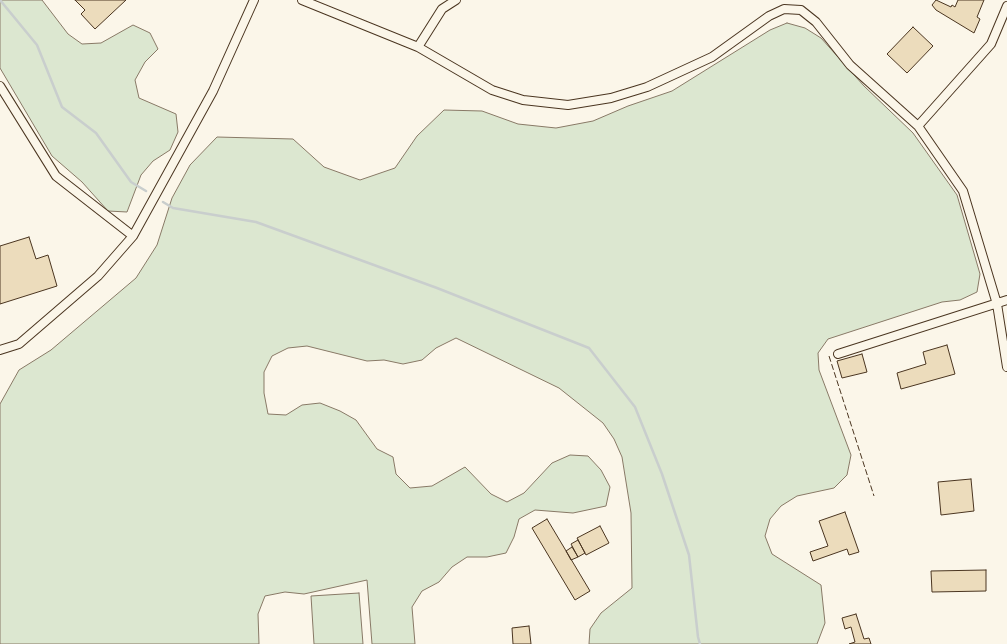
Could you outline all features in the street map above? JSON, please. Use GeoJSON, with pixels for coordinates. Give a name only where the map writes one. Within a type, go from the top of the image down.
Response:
{"type":"FeatureCollection","features":[{"type":"Feature","properties":{"kind":"street"},"geometry":{"type":"LineString","coordinates":[[0,350],[20,344],[98,276],[133,236],[213,91],[254,0]]}},
{"type":"Feature","properties":{"kind":"street"},"geometry":{"type":"LineString","coordinates":[[302,0],[418,47],[492,90],[523,100],[568,105],[611,98],[647,87],[712,57],[768,16],[784,9],[802,10],[816,22],[850,65],[918,126],[963,191],[997,304],[1007,367]]}},
{"type":"Feature","properties":{"kind":"street"},"geometry":{"type":"LineString","coordinates":[[418,47],[442,9],[456,0]]}},
{"type":"Feature","properties":{"kind":"street"},"geometry":{"type":"LineString","coordinates":[[918,126],[991,44],[1007,6]]}},
{"type":"Feature","properties":{"kind":"street"},"geometry":{"type":"LineString","coordinates":[[0,86],[56,176],[133,236]]}},
{"type":"Feature","properties":{"kind":"street"},"geometry":{"type":"LineString","coordinates":[[838,354],[1007,300]]}},
{"type":"Feature","properties":{"kind":"green space"},"geometry":{"type":"Polygon","coordinates":[[[0,0],[42,0],[68,34],[82,44],[101,43],[133,25],[150,33],[158,49],[145,62],[135,80],[139,98],[176,114],[178,132],[170,150],[153,161],[141,175],[127,212],[108,211],[82,182],[52,156],[0,68],[0,0]]]}},
{"type":"Feature","properties":{"kind":"green space"},"geometry":{"type":"Polygon","coordinates":[[[787,23],[805,28],[821,38],[864,86],[913,133],[957,195],[980,274],[977,292],[960,300],[942,302],[828,339],[818,353],[819,370],[851,455],[847,475],[834,488],[797,496],[781,506],[770,519],[765,536],[772,554],[821,585],[825,623],[817,644],[589,644],[590,629],[601,613],[632,588],[631,513],[622,457],[614,439],[603,423],[559,388],[456,338],[436,348],[422,360],[403,364],[384,360],[367,361],[307,346],[288,348],[272,356],[264,372],[264,393],[268,414],[286,415],[302,405],[320,403],[340,411],[356,420],[377,449],[393,457],[396,474],[410,488],[432,486],[465,467],[491,494],[507,502],[524,493],[552,463],[570,455],[588,456],[601,470],[610,487],[606,506],[573,513],[535,510],[519,519],[514,537],[506,553],[487,557],[467,557],[452,567],[439,582],[422,591],[412,607],[415,644],[372,644],[367,580],[304,594],[285,592],[265,596],[258,614],[259,644],[0,644],[0,404],[19,370],[51,350],[136,278],[157,245],[172,198],[190,165],[217,137],[293,139],[324,167],[360,180],[395,168],[417,136],[444,110],[482,111],[518,124],[556,128],[593,121],[628,106],[672,91],[770,30],[787,23]]]}},
{"type":"Feature","properties":{"kind":"green space"},"geometry":{"type":"Polygon","coordinates":[[[359,593],[363,644],[314,644],[311,596],[359,593]]]}},
{"type":"Feature","properties":{"kind":"building"},"geometry":{"type":"Polygon","coordinates":[[[75,0],[126,0],[95,29],[81,14],[85,10],[75,0]]]}},
{"type":"Feature","properties":{"kind":"building"},"geometry":{"type":"Polygon","coordinates":[[[936,0],[955,7],[958,0],[984,0],[977,17],[980,19],[974,33],[936,10],[932,5],[936,0]]]}},
{"type":"Feature","properties":{"kind":"building"},"geometry":{"type":"Polygon","coordinates":[[[913,27],[933,46],[907,73],[887,54],[913,27]]]}},
{"type":"Feature","properties":{"kind":"building"},"geometry":{"type":"Polygon","coordinates":[[[29,237],[36,259],[48,255],[57,286],[0,304],[0,246],[29,237]]]}},
{"type":"Feature","properties":{"kind":"building"},"geometry":{"type":"Polygon","coordinates":[[[947,345],[955,374],[901,389],[897,373],[926,364],[923,352],[947,345]]]}},
{"type":"Feature","properties":{"kind":"building"},"geometry":{"type":"Polygon","coordinates":[[[862,354],[867,372],[842,378],[837,361],[862,354]]]}},
{"type":"Feature","properties":{"kind":"building"},"geometry":{"type":"Polygon","coordinates":[[[971,479],[974,511],[941,515],[938,482],[971,479]]]}},
{"type":"Feature","properties":{"kind":"building"},"geometry":{"type":"Polygon","coordinates":[[[845,512],[859,552],[849,555],[847,549],[813,561],[810,552],[828,546],[819,521],[845,512]]]}},
{"type":"Feature","properties":{"kind":"building"},"geometry":{"type":"Polygon","coordinates":[[[547,519],[590,591],[575,600],[532,528],[547,519]]]}},
{"type":"Feature","properties":{"kind":"building"},"geometry":{"type":"Polygon","coordinates":[[[600,526],[609,543],[586,555],[577,538],[600,526]]]}},
{"type":"Feature","properties":{"kind":"building"},"geometry":{"type":"Polygon","coordinates":[[[578,540],[585,553],[578,557],[571,544],[578,540]]]}},
{"type":"Feature","properties":{"kind":"building"},"geometry":{"type":"Polygon","coordinates":[[[572,547],[578,557],[571,560],[566,551],[572,547]]]}},
{"type":"Feature","properties":{"kind":"building"},"geometry":{"type":"Polygon","coordinates":[[[986,570],[986,591],[932,592],[931,571],[986,570]]]}},
{"type":"Feature","properties":{"kind":"building"},"geometry":{"type":"Polygon","coordinates":[[[856,614],[864,639],[869,638],[871,644],[849,644],[855,642],[851,627],[845,629],[842,618],[856,614]]]}},
{"type":"Feature","properties":{"kind":"building"},"geometry":{"type":"Polygon","coordinates":[[[529,626],[531,644],[513,644],[512,628],[529,626]]]}},
{"type":"Feature","properties":{"kind":"waterway"},"geometry":{"type":"LineString","coordinates":[[0,0],[37,45],[62,107],[96,133],[131,182],[146,191]]}},
{"type":"Feature","properties":{"kind":"waterway"},"geometry":{"type":"LineString","coordinates":[[163,202],[173,208],[256,222],[437,288],[589,348],[635,407],[662,474],[689,555],[700,644]]}},
{"type":"Feature","properties":{"kind":"fence"},"geometry":{"type":"LineString","coordinates":[[829,356],[874,496]]}}]}
